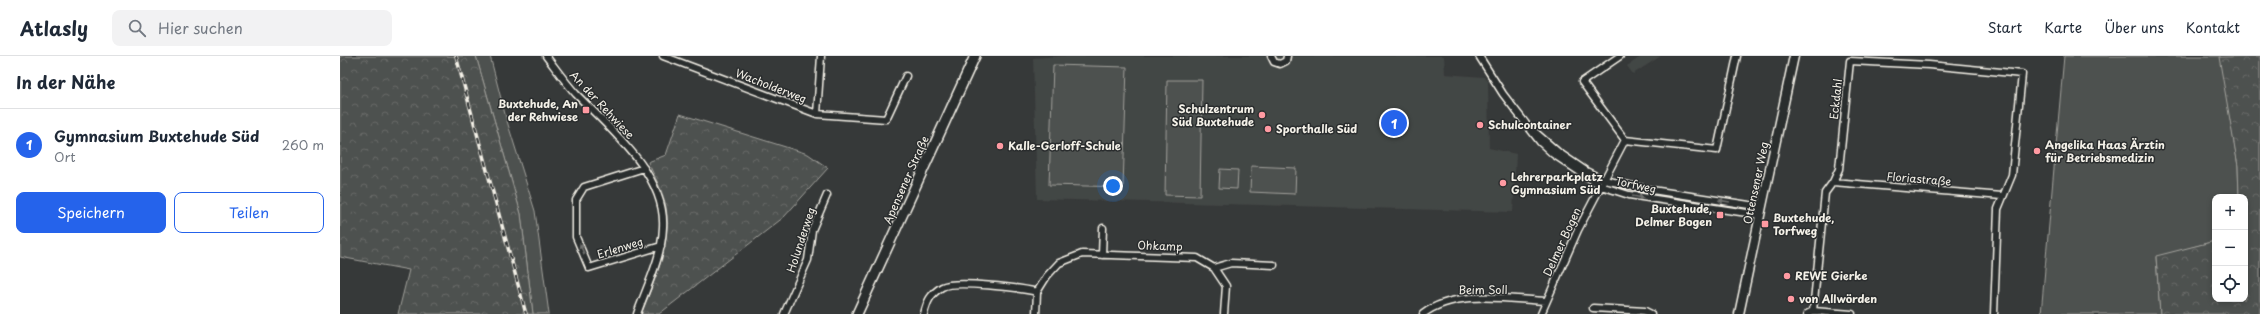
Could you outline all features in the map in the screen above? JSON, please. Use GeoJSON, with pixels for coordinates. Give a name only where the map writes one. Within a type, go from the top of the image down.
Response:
{"type":"FeatureCollection","features":[{"type":"Feature","properties":{"kind":"main road","name":"Apensener Straße"},"geometry":{"type":"LineString","coordinates":[[857,314],[975,56]]}},
{"type":"Feature","properties":{"kind":"street","name":"An der Rehwiese"},"geometry":{"type":"LineString","coordinates":[[546,56],[564,81],[606,124],[644,168]]}},
{"type":"Feature","properties":{"kind":"street","name":"Wacholderweg"},"geometry":{"type":"LineString","coordinates":[[663,56],[817,114],[821,56]]}},
{"type":"Feature","properties":{"kind":"street"},"geometry":{"type":"LineString","coordinates":[[1271,56],[1274,62],[1280,64],[1286,61],[1288,56]]}},
{"type":"Feature","properties":{"kind":"street","name":"Torfweg"},"geometry":{"type":"LineString","coordinates":[[1479,56],[1503,94],[1540,142],[1552,154],[1600,186],[1636,196],[1761,211]]}},
{"type":"Feature","properties":{"kind":"street"},"geometry":{"type":"LineString","coordinates":[[1620,56],[1582,82],[1625,140],[1717,150],[1737,56]]}},
{"type":"Feature","properties":{"kind":"street","name":"Ottensener Weg"},"geometry":{"type":"LineString","coordinates":[[1739,314],[1794,56]]}},
{"type":"Feature","properties":{"kind":"street","name":"Eckdahl"},"geometry":{"type":"LineString","coordinates":[[1813,310],[1825,193],[1833,182],[1838,169],[1850,61],[1868,59],[2022,74],[2012,175],[2002,196],[1998,209],[1994,314]]}},
{"type":"Feature","properties":{"kind":"street"},"geometry":{"type":"LineString","coordinates":[[817,114],[886,119],[906,76]]}},
{"type":"Feature","properties":{"kind":"street","name":"Torfweg"},"geometry":{"type":"LineString","coordinates":[[1528,127],[1558,152],[1586,171],[1604,180],[1761,211]]}},
{"type":"Feature","properties":{"kind":"street","name":"Delmer Bogen"},"geometry":{"type":"LineString","coordinates":[[1541,314],[1600,186],[1625,140]]}},
{"type":"Feature","properties":{"kind":"street","name":"Erlenweg"},"geometry":{"type":"LineString","coordinates":[[644,168],[584,187],[576,200],[576,237],[590,268],[661,246]]}},
{"type":"Feature","properties":{"kind":"street"},"geometry":{"type":"LineString","coordinates":[[637,314],[661,246],[664,226],[662,208],[644,168]]}},
{"type":"Feature","properties":{"kind":"street","name":"Floriastraße"},"geometry":{"type":"LineString","coordinates":[[1833,182],[2002,196]]}},
{"type":"Feature","properties":{"kind":"street","name":"Holunderweg"},"geometry":{"type":"LineString","coordinates":[[784,314],[808,260],[812,230],[827,195]]}},
{"type":"Feature","properties":{"kind":"street"},"geometry":{"type":"LineString","coordinates":[[1102,254],[1103,228]]}},
{"type":"Feature","properties":{"kind":"street","name":"Ohkamp"},"geometry":{"type":"LineString","coordinates":[[1037,292],[1047,276],[1059,263],[1082,254],[1197,258],[1214,268],[1226,286],[1224,314]]}},
{"type":"Feature","properties":{"kind":"street"},"geometry":{"type":"LineString","coordinates":[[1214,268],[1231,263],[1274,264]]}},
{"type":"Feature","properties":{"kind":"street"},"geometry":{"type":"LineString","coordinates":[[924,314],[929,297],[943,286],[963,285],[1011,287],[1037,292],[1036,314]]}},
{"type":"Feature","properties":{"kind":"street","name":"Beim Soll"},"geometry":{"type":"LineString","coordinates":[[1423,314],[1443,303],[1462,298],[1546,301]]}},
{"type":"Feature","properties":{"kind":"street"},"geometry":{"type":"LineString","coordinates":[[1593,308],[1645,311],[1651,314]]}},
{"type":"Feature","properties":{"kind":"street"},"geometry":{"type":"LineString","coordinates":[[1807,314],[1813,310],[1852,314]]}},
{"type":"Feature","properties":{"kind":"shaded area","name":"Schulzentrum Süd Buxtehude"},"geometry":{"type":"Polygon","coordinates":[[[1061,56],[1444,56],[1445,74],[1484,77],[1488,81],[1489,148],[1516,154],[1513,212],[1037,199],[1033,58],[1061,56]]]}},
{"type":"Feature","properties":{"kind":"shaded area"},"geometry":{"type":"Polygon","coordinates":[[[1642,56],[1661,56],[1633,74],[1627,66],[1642,56]]]}},
{"type":"Feature","properties":{"kind":"green space"},"geometry":{"type":"Polygon","coordinates":[[[340,56],[476,56],[521,214],[533,314],[398,314],[409,270],[340,257],[340,56]]]}},
{"type":"Feature","properties":{"kind":"green space"},"geometry":{"type":"Polygon","coordinates":[[[476,56],[490,56],[506,118],[535,211],[549,314],[533,314],[521,214],[476,56]]]}},
{"type":"Feature","properties":{"kind":"green space"},"geometry":{"type":"Polygon","coordinates":[[[2064,56],[2220,56],[2238,166],[2239,194],[2212,194],[2212,242],[2156,257],[2160,314],[2041,314],[2064,56]]]}},
{"type":"Feature","properties":{"kind":"green space"},"geometry":{"type":"Polygon","coordinates":[[[2260,56],[2260,314],[2160,314],[2156,256],[2212,242],[2212,302],[2248,302],[2248,194],[2239,194],[2238,166],[2219,57],[2260,56]]]}},
{"type":"Feature","properties":{"kind":"green space"},"geometry":{"type":"Polygon","coordinates":[[[1053,65],[1127,67],[1123,187],[1049,185],[1053,65]]]}},
{"type":"Feature","properties":{"kind":"green space"},"geometry":{"type":"Polygon","coordinates":[[[1167,80],[1202,80],[1200,196],[1165,195],[1167,80]]]}},
{"type":"Feature","properties":{"kind":"green space"},"geometry":{"type":"Polygon","coordinates":[[[680,114],[808,154],[828,168],[784,217],[659,314],[641,314],[661,262],[667,221],[663,195],[648,162],[666,155],[680,114]]]}},
{"type":"Feature","properties":{"kind":"green space"},"geometry":{"type":"Polygon","coordinates":[[[1251,166],[1296,168],[1295,194],[1250,192],[1251,166]]]}},
{"type":"Feature","properties":{"kind":"green space"},"geometry":{"type":"Polygon","coordinates":[[[1220,169],[1238,170],[1237,189],[1219,188],[1220,169]]]}},
{"type":"Feature","properties":{"kind":"railway"},"geometry":{"type":"LineString","coordinates":[[456,56],[526,314]]}},
{"type":"Feature","properties":{"kind":"place","name":"Buxtehude, An der Rehwiese"},"geometry":{"type":"Point","coordinates":[586,110]}},
{"type":"Feature","properties":{"kind":"place","name":"Schulzentrum Süd Buxtehude"},"geometry":{"type":"Point","coordinates":[1262,115]}},
{"type":"Feature","properties":{"kind":"place","name":"Gymnasium Buxtehude Süd"},"geometry":{"type":"Point","coordinates":[1394,123]}},
{"type":"Feature","properties":{"kind":"place","name":"Schulcontainer"},"geometry":{"type":"Point","coordinates":[1480,125]}},
{"type":"Feature","properties":{"kind":"place","name":"Sporthalle Süd"},"geometry":{"type":"Point","coordinates":[1268,129]}},
{"type":"Feature","properties":{"kind":"place","name":"Kalle-Gerloff-Schule"},"geometry":{"type":"Point","coordinates":[1000,146]}},
{"type":"Feature","properties":{"kind":"place","name":"Angelika Haas Ärztin für Betriebsmedizin"},"geometry":{"type":"Point","coordinates":[2037,151]}},
{"type":"Feature","properties":{"kind":"place","name":"Lehrerparkplatz Gymnasium Süd"},"geometry":{"type":"Point","coordinates":[1503,183]}},
{"type":"Feature","properties":{"kind":"place","name":"Buxtehude, Delmer Bogen"},"geometry":{"type":"Point","coordinates":[1720,215]}},
{"type":"Feature","properties":{"kind":"place","name":"Buxtehude, Torfweg"},"geometry":{"type":"Point","coordinates":[1765,224]}},
{"type":"Feature","properties":{"kind":"place","name":"REWE Gierke"},"geometry":{"type":"Point","coordinates":[1787,276]}},
{"type":"Feature","properties":{"kind":"place","name":"von Allwörden"},"geometry":{"type":"Point","coordinates":[1791,299]}}]}
